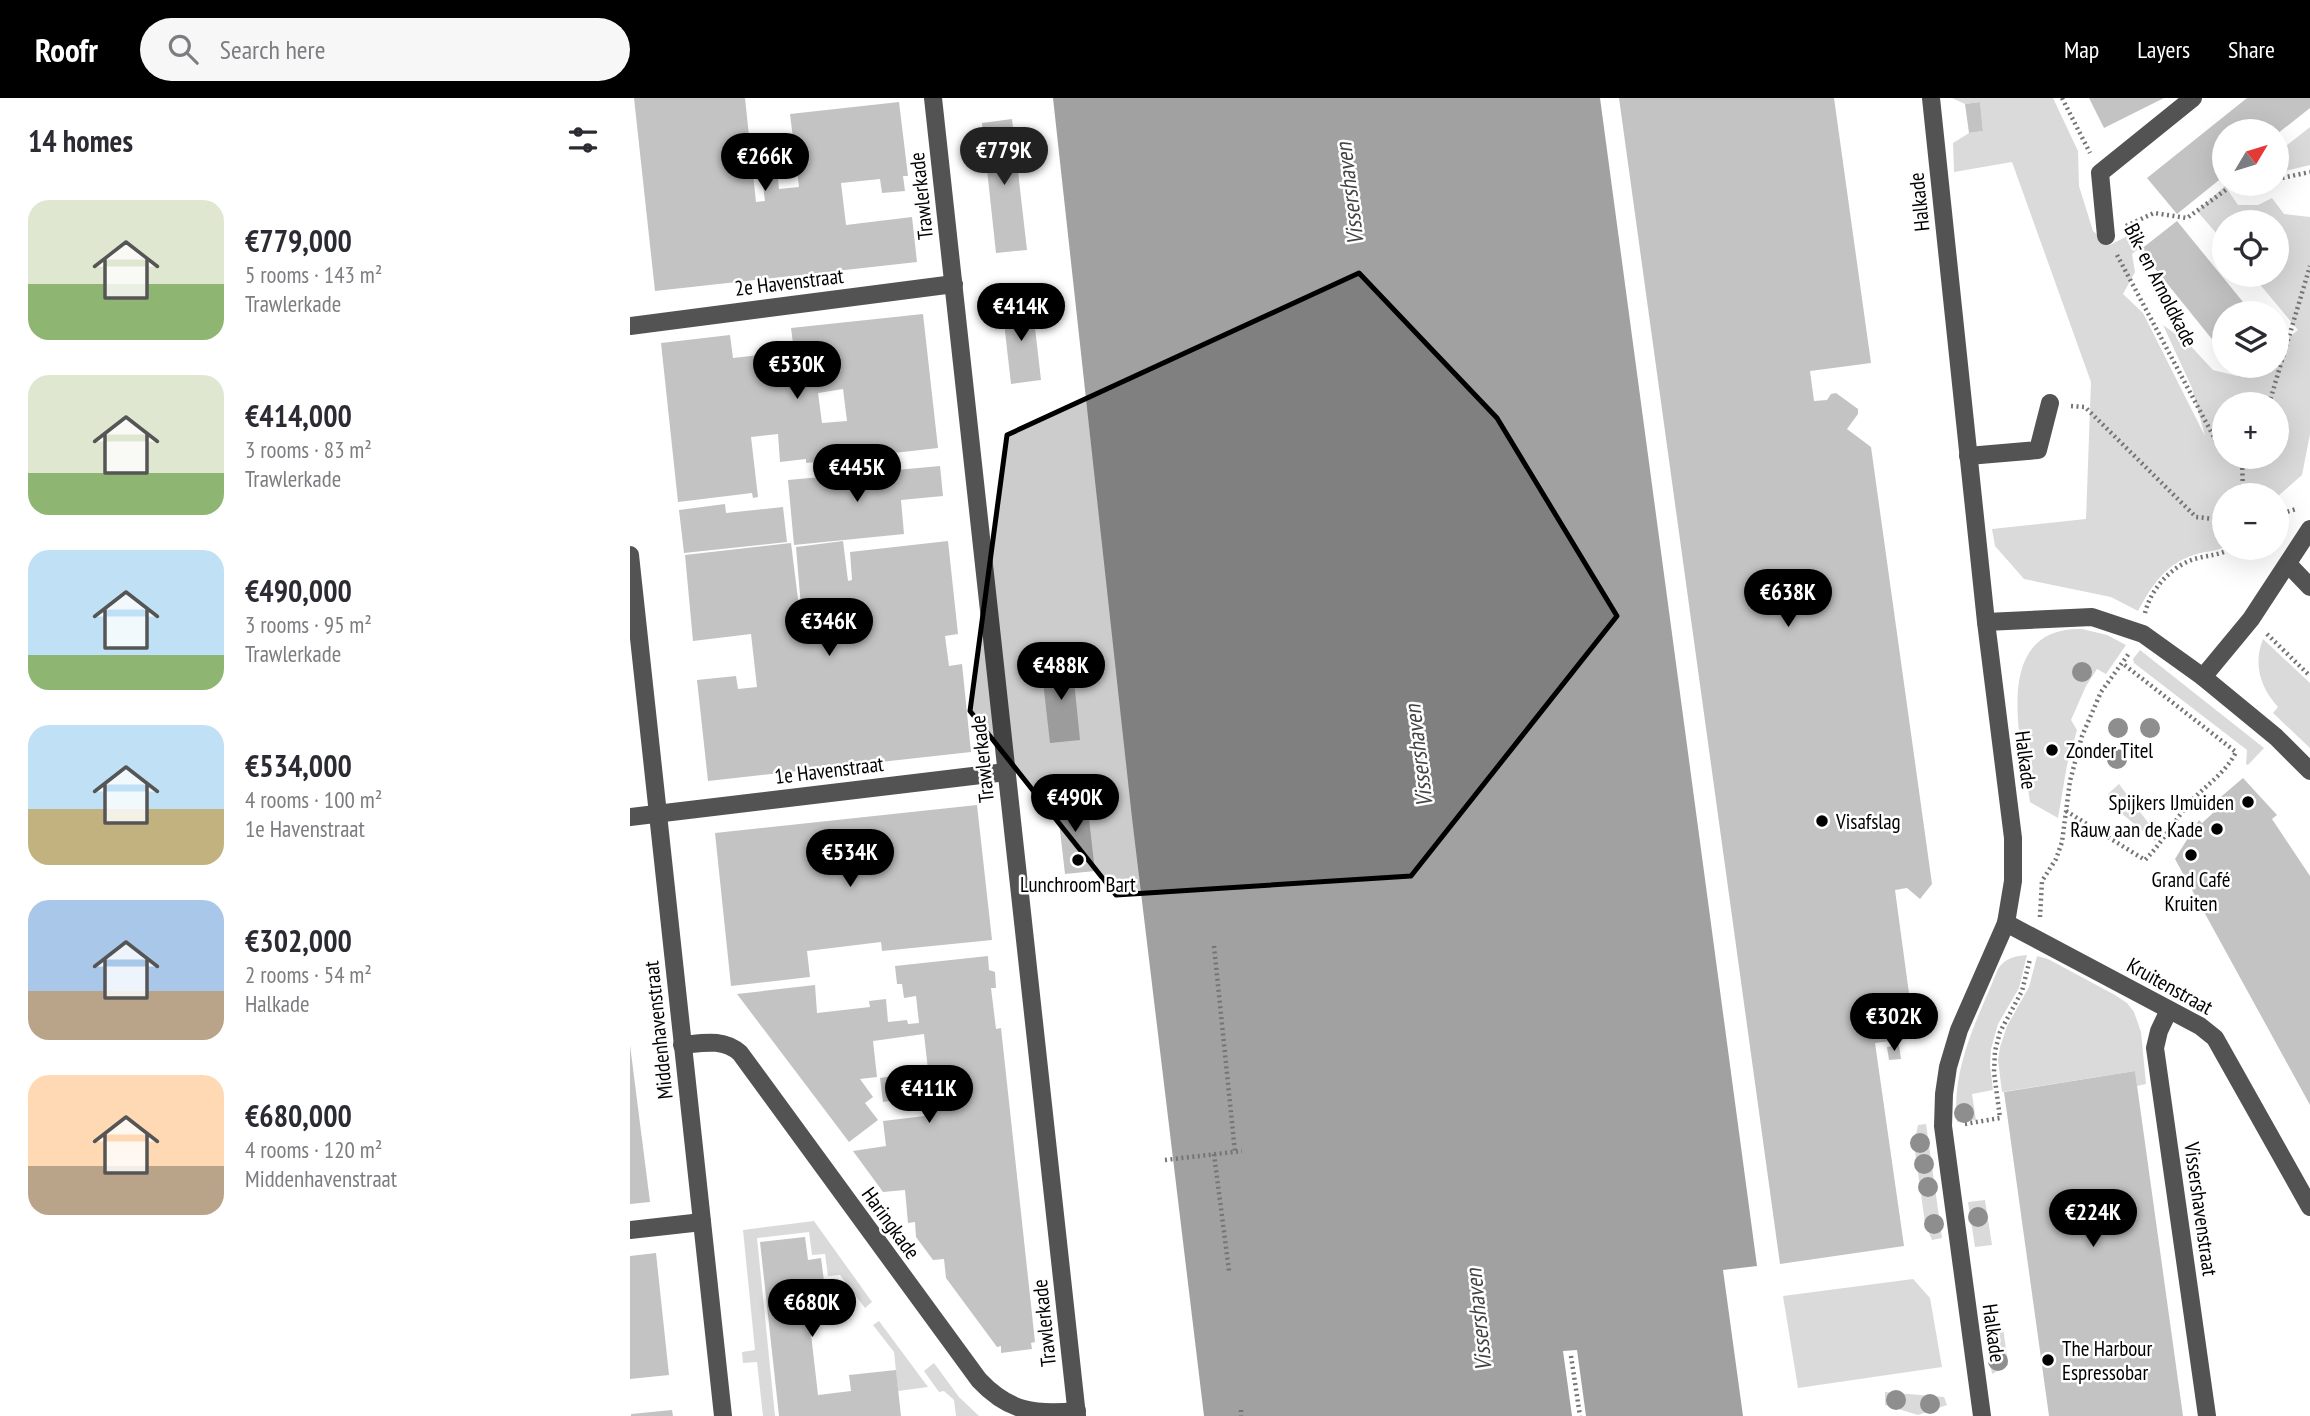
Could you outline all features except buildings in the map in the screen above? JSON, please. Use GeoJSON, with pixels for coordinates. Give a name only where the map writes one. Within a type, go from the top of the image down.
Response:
{"type":"FeatureCollection","features":[{"type":"Feature","properties":{"kind":"street","name":"Trawlerkade"},"geometry":{"type":"LineString","coordinates":[[933,98],[1077,1413]]}},
{"type":"Feature","properties":{"kind":"street","name":"Halkade"},"geometry":{"type":"LineString","coordinates":[[1931,98],[1986,622],[2013,838],[2012,881],[2006,923],[1959,1030],[1948,1067],[1944,1094],[1944,1127],[1982,1416]]}},
{"type":"Feature","properties":{"kind":"street"},"geometry":{"type":"LineString","coordinates":[[2100,173],[2193,98]]}},
{"type":"Feature","properties":{"kind":"street","name":"Bik- en Arnoldkade"},"geometry":{"type":"LineString","coordinates":[[2100,173],[2106,236]]}},
{"type":"Feature","properties":{"kind":"street","name":"2e Havenstraat"},"geometry":{"type":"LineString","coordinates":[[630,326],[954,284]]}},
{"type":"Feature","properties":{"kind":"street"},"geometry":{"type":"LineString","coordinates":[[1968,456],[2038,450],[2050,403]]}},
{"type":"Feature","properties":{"kind":"street"},"geometry":{"type":"LineString","coordinates":[[2203,677],[2251,619],[2310,529]]}},
{"type":"Feature","properties":{"kind":"street","name":"Middenhavenstraat"},"geometry":{"type":"LineString","coordinates":[[630,555],[723,1416]]}},
{"type":"Feature","properties":{"kind":"street"},"geometry":{"type":"LineString","coordinates":[[2288,564],[2310,587]]}},
{"type":"Feature","properties":{"kind":"street"},"geometry":{"type":"LineString","coordinates":[[1986,622],[2092,617],[2143,634],[2203,677],[2276,737],[2310,771]]}},
{"type":"Feature","properties":{"kind":"street","name":"1e Havenstraat"},"geometry":{"type":"LineString","coordinates":[[657,814],[1006,772]]}},
{"type":"Feature","properties":{"kind":"street"},"geometry":{"type":"LineString","coordinates":[[630,817],[657,814]]}},
{"type":"Feature","properties":{"kind":"street","name":"Kruitenstraat"},"geometry":{"type":"LineString","coordinates":[[2006,923],[2200,1026],[2215,1038],[2310,1207]]}},
{"type":"Feature","properties":{"kind":"street","name":"Vissershavenstraat"},"geometry":{"type":"LineString","coordinates":[[2169,1010],[2159,1031],[2155,1048],[2207,1416]]}},
{"type":"Feature","properties":{"kind":"street","name":"Haringkade"},"geometry":{"type":"LineString","coordinates":[[682,1045],[724,1044],[740,1053],[990,1392],[1004,1402],[1033,1413],[1077,1413]]}},
{"type":"Feature","properties":{"kind":"street"},"geometry":{"type":"LineString","coordinates":[[630,1230],[702,1222]]}},
{"type":"Feature","properties":{"kind":"path"},"geometry":{"type":"LineString","coordinates":[[2062,98],[2100,173]]}},
{"type":"Feature","properties":{"kind":"path"},"geometry":{"type":"LineString","coordinates":[[2289,176],[2309,172],[2310,181]]}},
{"type":"Feature","properties":{"kind":"path"},"geometry":{"type":"LineString","coordinates":[[2106,236],[2154,213],[2188,218],[2218,196]]}},
{"type":"Feature","properties":{"kind":"path","name":"Bik- en Arnoldkade"},"geometry":{"type":"LineString","coordinates":[[2106,236],[2212,434]]}},
{"type":"Feature","properties":{"kind":"path"},"geometry":{"type":"LineString","coordinates":[[2273,392],[2310,265]]}},
{"type":"Feature","properties":{"kind":"path"},"geometry":{"type":"LineString","coordinates":[[2050,403],[2085,407],[2196,517],[2212,519]]}},
{"type":"Feature","properties":{"kind":"path"},"geometry":{"type":"LineString","coordinates":[[1944,1127],[2000,1118],[1994,1072],[1995,1051],[2000,1032],[2022,991],[2040,919],[2042,881],[2056,859],[2062,842],[2070,781],[2082,736],[2101,692],[2143,634],[2146,609],[2155,590],[2168,575],[2189,561],[2212,556]]}},
{"type":"Feature","properties":{"kind":"path"},"geometry":{"type":"LineString","coordinates":[[2251,619],[2310,676]]}},
{"type":"Feature","properties":{"kind":"path"},"geometry":{"type":"LineString","coordinates":[[2066,811],[2145,860],[2193,800],[2224,770],[2236,752],[2122,663]]}},
{"type":"Feature","properties":{"kind":"path"},"geometry":{"type":"LineString","coordinates":[[1214,946],[1235,1152]]}},
{"type":"Feature","properties":{"kind":"path"},"geometry":{"type":"LineString","coordinates":[[1165,1160],[1242,1152]]}},
{"type":"Feature","properties":{"kind":"path"},"geometry":{"type":"LineString","coordinates":[[1214,1154],[1229,1271]]}},
{"type":"Feature","properties":{"kind":"path"},"geometry":{"type":"LineString","coordinates":[[1571,1356],[1580,1416]]}},
{"type":"Feature","properties":{"kind":"highlighted area"},"geometry":{"type":"Polygon","coordinates":[[[1359,273],[1497,418],[1617,616],[1411,876],[1116,895],[970,711],[1007,435],[1359,273]]]}},
{"type":"Feature","properties":{"kind":"shaded area"},"geometry":{"type":"Polygon","coordinates":[[[1952,98],[2053,98],[2078,151],[2079,186],[2093,231],[2110,245],[2131,234],[2142,246],[2132,254],[2135,272],[2123,294],[2143,313],[2205,436],[2192,388],[2163,325],[2187,342],[2212,369],[2212,378],[2289,378],[2289,337],[2298,330],[2289,319],[2289,301],[2274,301],[2262,287],[2289,287],[2289,215],[2310,217],[2310,434],[2302,475],[2289,486],[2289,483],[2212,483],[2212,551],[2186,558],[2169,569],[2149,592],[2138,611],[2111,597],[2024,579],[1995,546],[1992,529],[2086,519],[2091,382],[2012,162],[1954,172],[1953,143],[1969,133],[1983,131],[1980,102],[1965,104],[1952,98]]]}},
{"type":"Feature","properties":{"kind":"shaded area"},"geometry":{"type":"Polygon","coordinates":[[[2310,127],[2310,165],[2289,170],[2289,144],[2310,127]]]}},
{"type":"Feature","properties":{"kind":"shaded area"},"geometry":{"type":"Polygon","coordinates":[[[2214,196],[2232,196],[2238,205],[2258,205],[2272,198],[2281,210],[2212,210],[2212,228],[2197,211],[2214,196]]]}},
{"type":"Feature","properties":{"kind":"shaded area"},"geometry":{"type":"Polygon","coordinates":[[[2082,629],[2107,635],[2126,645],[2106,674],[2097,669],[2071,720],[2077,730],[2067,765],[2058,818],[2030,802],[2018,722],[2018,693],[2022,668],[2033,647],[2052,634],[2082,629]]]}},
{"type":"Feature","properties":{"kind":"shaded area"},"geometry":{"type":"Polygon","coordinates":[[[2263,639],[2310,683],[2310,748],[2273,713],[2278,707],[2260,675],[2259,657],[2263,639]]]}},
{"type":"Feature","properties":{"kind":"shaded area"},"geometry":{"type":"Polygon","coordinates":[[[2140,650],[2264,748],[2246,764],[2247,750],[2134,663],[2133,659],[2140,650]]]}},
{"type":"Feature","properties":{"kind":"shaded area"},"geometry":{"type":"Polygon","coordinates":[[[2119,784],[2159,837],[2155,841],[2109,803],[2108,794],[2119,784]]]}},
{"type":"Feature","properties":{"kind":"shaded area"},"geometry":{"type":"Polygon","coordinates":[[[2027,955],[2019,988],[1998,1024],[1991,1049],[1993,1090],[1972,1094],[1976,1120],[1957,1122],[1956,1102],[1962,1063],[1982,1006],[2001,965],[2011,958],[2027,955]]]}},
{"type":"Feature","properties":{"kind":"shaded area"},"geometry":{"type":"Polygon","coordinates":[[[2037,956],[2048,959],[2127,1003],[2134,1012],[2141,1032],[2146,1084],[2137,1086],[2135,1071],[2002,1092],[1998,1060],[2000,1047],[2007,1026],[2029,987],[2037,956]]]}},
{"type":"Feature","properties":{"kind":"shaded area"},"geometry":{"type":"Polygon","coordinates":[[[1926,1124],[1942,1238],[1932,1240],[1925,1223],[1914,1144],[1918,1125],[1926,1124]]]}},
{"type":"Feature","properties":{"kind":"shaded area"},"geometry":{"type":"Polygon","coordinates":[[[1985,1200],[1992,1245],[1975,1247],[1968,1202],[1985,1200]]]}},
{"type":"Feature","properties":{"kind":"shaded area"},"geometry":{"type":"Polygon","coordinates":[[[814,1221],[872,1302],[865,1308],[840,1275],[828,1276],[825,1254],[812,1255],[809,1232],[757,1238],[775,1416],[763,1416],[757,1362],[743,1363],[742,1352],[755,1350],[743,1230],[814,1221]]]}},
{"type":"Feature","properties":{"kind":"shaded area"},"geometry":{"type":"Polygon","coordinates":[[[1913,1279],[1930,1298],[1942,1367],[1798,1388],[1783,1296],[1913,1279]]]}},
{"type":"Feature","properties":{"kind":"shaded area"},"geometry":{"type":"Polygon","coordinates":[[[879,1321],[928,1387],[898,1391],[894,1352],[873,1325],[879,1321]]]}},
{"type":"Feature","properties":{"kind":"shaded area"},"geometry":{"type":"Polygon","coordinates":[[[2003,1327],[2008,1365],[1992,1374],[1985,1329],[2003,1327]]]}},
{"type":"Feature","properties":{"kind":"shaded area"},"geometry":{"type":"Polygon","coordinates":[[[934,1363],[959,1397],[979,1416],[956,1416],[954,1400],[944,1391],[939,1392],[924,1371],[934,1363]]]}},
{"type":"Feature","properties":{"kind":"shaded area"},"geometry":{"type":"Polygon","coordinates":[[[1885,1392],[1944,1397],[1947,1405],[1918,1415],[1885,1405],[1885,1392]]]}},
{"type":"Feature","properties":{"kind":"water","name":"Vissershaven"},"geometry":{"type":"Polygon","coordinates":[[[1053,98],[1600,98],[1757,1266],[1723,1270],[1743,1416],[1204,1416],[1132,818],[1053,98]]]}},
{"type":"Feature","properties":{"kind":"pier"},"geometry":{"type":"Polygon","coordinates":[[[1577,1350],[1586,1416],[1572,1416],[1563,1351],[1577,1350]]]}},
{"type":"Feature","properties":{"kind":"place","name":"Zonder Titel"},"geometry":{"type":"Point","coordinates":[2052,750]}},
{"type":"Feature","properties":{"kind":"place","name":"Spijkers IJmuiden"},"geometry":{"type":"Point","coordinates":[2248,802]}},
{"type":"Feature","properties":{"kind":"place","name":"Visafslag"},"geometry":{"type":"Point","coordinates":[1822,821]}},
{"type":"Feature","properties":{"kind":"place","name":"Rauw aan de Kade"},"geometry":{"type":"Point","coordinates":[2217,829]}},
{"type":"Feature","properties":{"kind":"place","name":"Grand Café Kruiten"},"geometry":{"type":"Point","coordinates":[2191,855]}},
{"type":"Feature","properties":{"kind":"place","name":"Lunchroom Bart"},"geometry":{"type":"Point","coordinates":[1078,860]}},
{"type":"Feature","properties":{"kind":"place","name":"The Harbour Espressobar"},"geometry":{"type":"Point","coordinates":[2048,1360]}}]}
